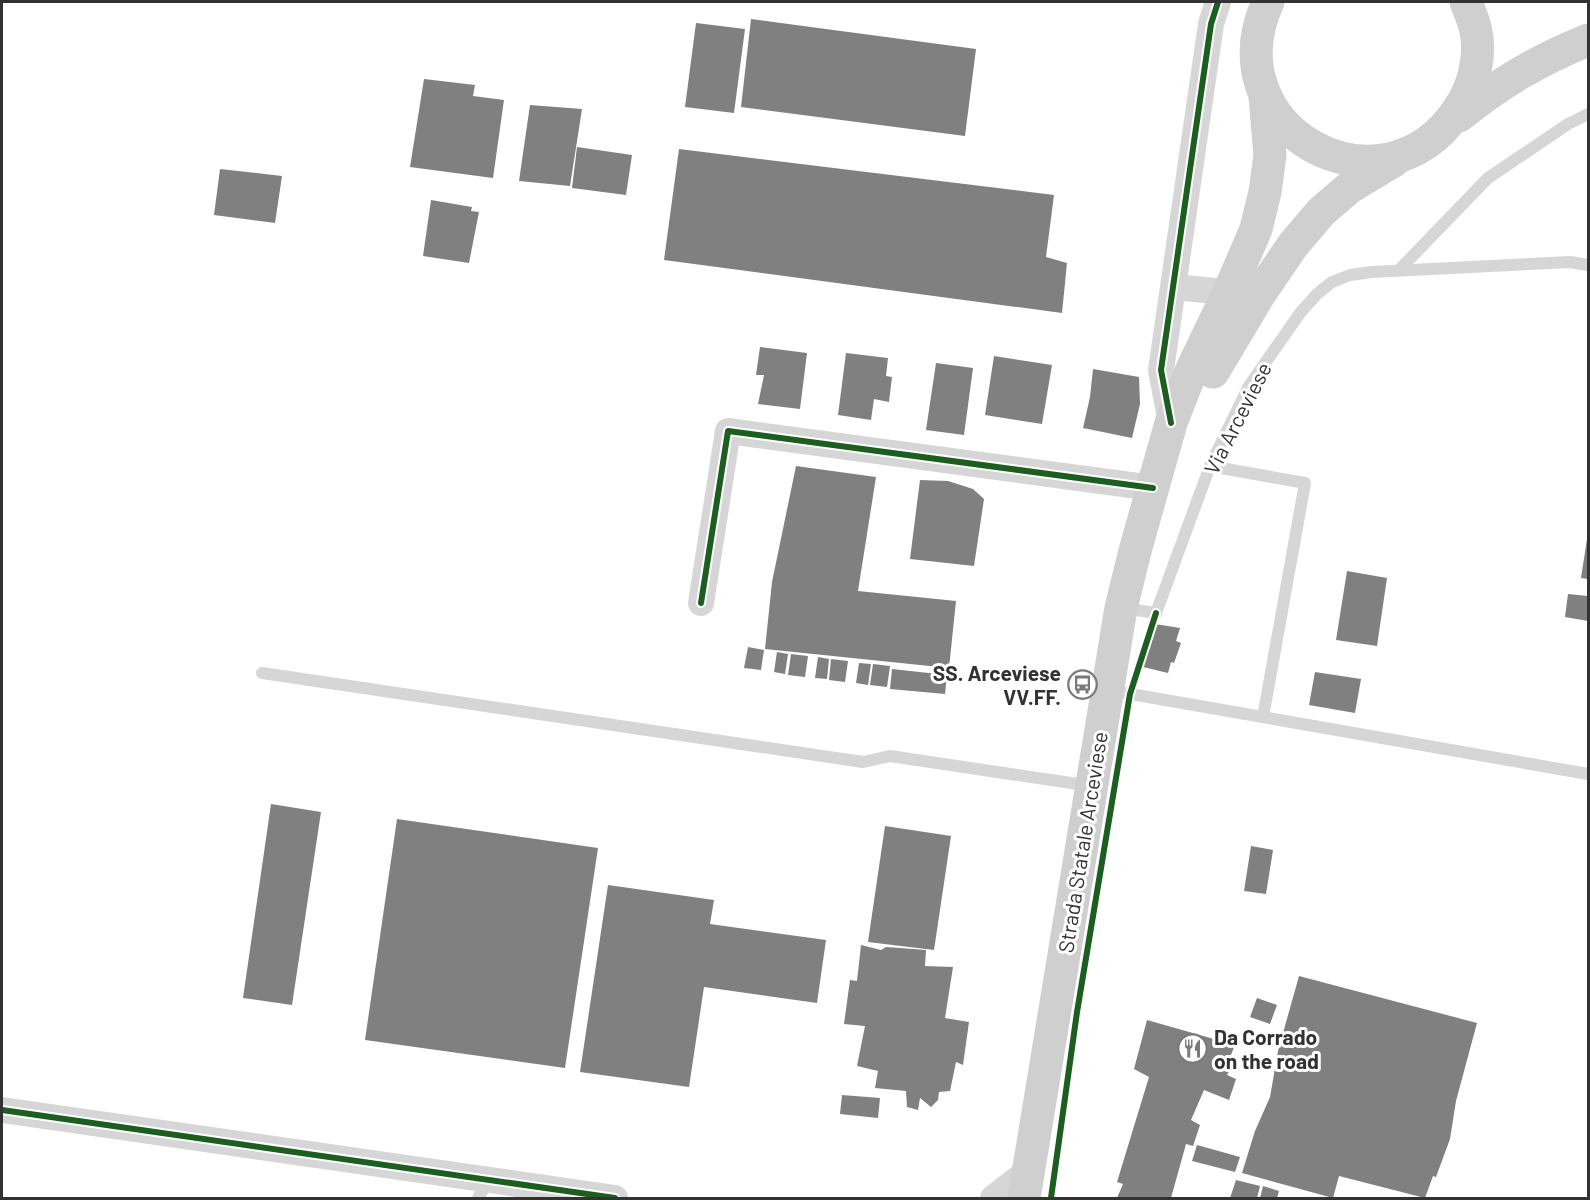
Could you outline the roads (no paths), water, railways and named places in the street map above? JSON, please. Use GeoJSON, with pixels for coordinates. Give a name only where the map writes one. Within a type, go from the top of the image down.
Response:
{"type":"FeatureCollection","features":[{"type":"Feature","properties":{"kind":"main road"},"geometry":{"type":"LineString","coordinates":[[1448,125],[1468,96],[1477,63],[1476,28],[1466,2]]}},
{"type":"Feature","properties":{"kind":"main road"},"geometry":{"type":"LineString","coordinates":[[1153,488],[1218,362],[1244,294],[1265,192],[1270,155],[1265,97],[1255,46],[1264,8]]}},
{"type":"Feature","properties":{"kind":"main road"},"geometry":{"type":"LineString","coordinates":[[1153,488],[1171,423],[1192,369],[1244,294],[1322,212],[1350,187],[1429,142],[1490,92],[1521,71],[1588,40]]}},
{"type":"Feature","properties":{"kind":"main road"},"geometry":{"type":"LineString","coordinates":[[1265,97],[1284,125],[1310,146],[1341,158],[1374,161],[1407,154]]}},
{"type":"Feature","properties":{"kind":"main road","name":"Strada Statale Arceviese"},"geometry":{"type":"LineString","coordinates":[[1027,1185],[1121,608],[1153,488]]}},
{"type":"Feature","properties":{"kind":"street"},"geometry":{"type":"LineString","coordinates":[[1171,423],[1161,370],[1211,24],[1218,2]]}},
{"type":"Feature","properties":{"kind":"street"},"geometry":{"type":"LineString","coordinates":[[1173,287],[1244,294]]}},
{"type":"Feature","properties":{"kind":"street"},"geometry":{"type":"LineString","coordinates":[[701,603],[728,431],[1153,488]]}},
{"type":"Feature","properties":{"kind":"street"},"geometry":{"type":"LineString","coordinates":[[2,1110],[483,1190],[615,1198]]}},
{"type":"Feature","properties":{"kind":"street"},"geometry":{"type":"LineString","coordinates":[[993,1198],[1027,1185]]}},
{"type":"Feature","properties":{"kind":"lane"},"geometry":{"type":"LineString","coordinates":[[1400,269],[1488,178],[1568,124],[1588,114]]}},
{"type":"Feature","properties":{"kind":"lane","name":"Via Arceviese"},"geometry":{"type":"LineString","coordinates":[[1121,608],[1156,613],[1210,466],[1249,386],[1300,313],[1317,294],[1332,282],[1350,275],[1400,269],[1570,262],[1588,265]]}},
{"type":"Feature","properties":{"kind":"lane"},"geometry":{"type":"LineString","coordinates":[[1210,466],[1305,483],[1263,717]]}},
{"type":"Feature","properties":{"kind":"lane"},"geometry":{"type":"LineString","coordinates":[[262,673],[863,762],[890,756],[1092,786]]}},
{"type":"Feature","properties":{"kind":"lane"},"geometry":{"type":"LineString","coordinates":[[1108,690],[1588,774]]}},
{"type":"Feature","properties":{"kind":"place","name":"SS. Arceviese VV.FF."},"geometry":{"type":"Point","coordinates":[1082,684]}},
{"type":"Feature","properties":{"kind":"place","name":"Da Corrado on the road"},"geometry":{"type":"Point","coordinates":[1193,1048]}}]}
